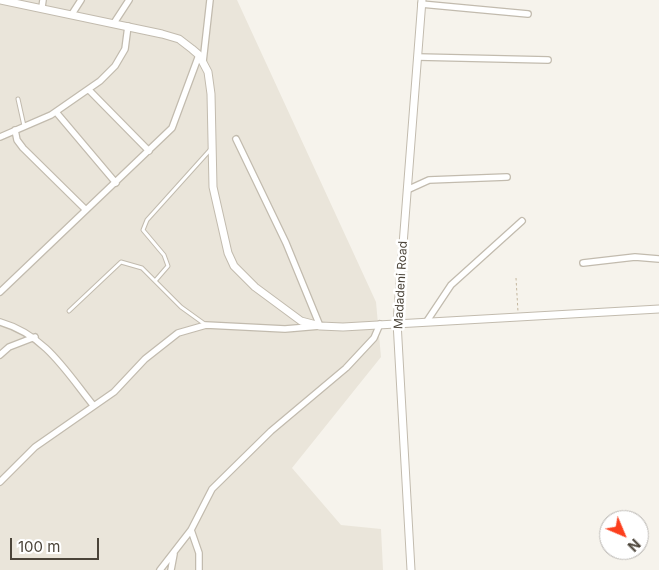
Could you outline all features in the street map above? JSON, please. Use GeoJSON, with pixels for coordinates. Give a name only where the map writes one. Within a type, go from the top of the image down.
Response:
{"type":"FeatureCollection","features":[{"type":"Feature","properties":{"kind":"street"},"geometry":{"type":"LineString","coordinates":[[0,0],[42,4],[72,14],[179,39],[201,59],[210,81],[212,168],[216,204],[228,253],[234,266],[255,287],[302,321],[320,326]]}},
{"type":"Feature","properties":{"kind":"street"},"geometry":{"type":"LineString","coordinates":[[72,14],[81,0]]}},
{"type":"Feature","properties":{"kind":"street"},"geometry":{"type":"LineString","coordinates":[[114,23],[129,0]]}},
{"type":"Feature","properties":{"kind":"street"},"geometry":{"type":"LineString","coordinates":[[0,292],[172,128],[201,59],[210,0]]}},
{"type":"Feature","properties":{"kind":"street"},"geometry":{"type":"LineString","coordinates":[[422,2],[528,14]]}},
{"type":"Feature","properties":{"kind":"street","name":"Madadeni Road"},"geometry":{"type":"LineString","coordinates":[[411,570],[397,322],[422,2]]}},
{"type":"Feature","properties":{"kind":"street"},"geometry":{"type":"LineString","coordinates":[[0,137],[56,112],[100,81],[122,56],[125,50],[128,26]]}},
{"type":"Feature","properties":{"kind":"street"},"geometry":{"type":"LineString","coordinates":[[418,57],[548,60]]}},
{"type":"Feature","properties":{"kind":"street"},"geometry":{"type":"LineString","coordinates":[[89,90],[149,152]]}},
{"type":"Feature","properties":{"kind":"street"},"geometry":{"type":"LineString","coordinates":[[56,112],[116,183]]}},
{"type":"Feature","properties":{"kind":"street"},"geometry":{"type":"LineString","coordinates":[[15,130],[20,146],[86,210]]}},
{"type":"Feature","properties":{"kind":"street"},"geometry":{"type":"LineString","coordinates":[[236,139],[286,244],[320,326]]}},
{"type":"Feature","properties":{"kind":"street"},"geometry":{"type":"LineString","coordinates":[[407,190],[429,180],[507,177]]}},
{"type":"Feature","properties":{"kind":"street"},"geometry":{"type":"LineString","coordinates":[[427,321],[451,285],[522,221]]}},
{"type":"Feature","properties":{"kind":"street"},"geometry":{"type":"LineString","coordinates":[[583,263],[635,257],[659,259]]}},
{"type":"Feature","properties":{"kind":"street"},"geometry":{"type":"LineString","coordinates":[[0,482],[35,447],[122,385],[145,359],[165,341],[178,333],[206,325],[285,329],[659,309]]}},
{"type":"Feature","properties":{"kind":"street"},"geometry":{"type":"LineString","coordinates":[[0,322],[17,327],[35,337],[94,405]]}},
{"type":"Feature","properties":{"kind":"street"},"geometry":{"type":"LineString","coordinates":[[160,570],[191,530],[206,497],[222,478],[271,431],[346,368],[374,338],[380,324]]}},
{"type":"Feature","properties":{"kind":"street"},"geometry":{"type":"LineString","coordinates":[[0,355],[9,347],[35,337]]}},
{"type":"Feature","properties":{"kind":"street"},"geometry":{"type":"LineString","coordinates":[[191,530],[199,553],[199,570]]}},
{"type":"Feature","properties":{"kind":"street"},"geometry":{"type":"LineString","coordinates":[[171,570],[175,552]]}},
{"type":"Feature","properties":{"kind":"lane"},"geometry":{"type":"LineString","coordinates":[[18,99],[24,126]]}},
{"type":"Feature","properties":{"kind":"lane"},"geometry":{"type":"LineString","coordinates":[[155,281],[168,266],[164,255],[143,230],[147,220],[213,148]]}},
{"type":"Feature","properties":{"kind":"lane"},"geometry":{"type":"LineString","coordinates":[[69,311],[121,262],[142,268],[181,307],[206,325]]}},
{"type":"Feature","properties":{"kind":"path"},"geometry":{"type":"LineString","coordinates":[[516,278],[518,318]]}},
{"type":"Feature","properties":{"kind":"shaded area"},"geometry":{"type":"Polygon","coordinates":[[[0,0],[237,0],[376,302],[381,357],[292,468],[341,525],[381,529],[383,570],[0,570],[0,0]]]}}]}
